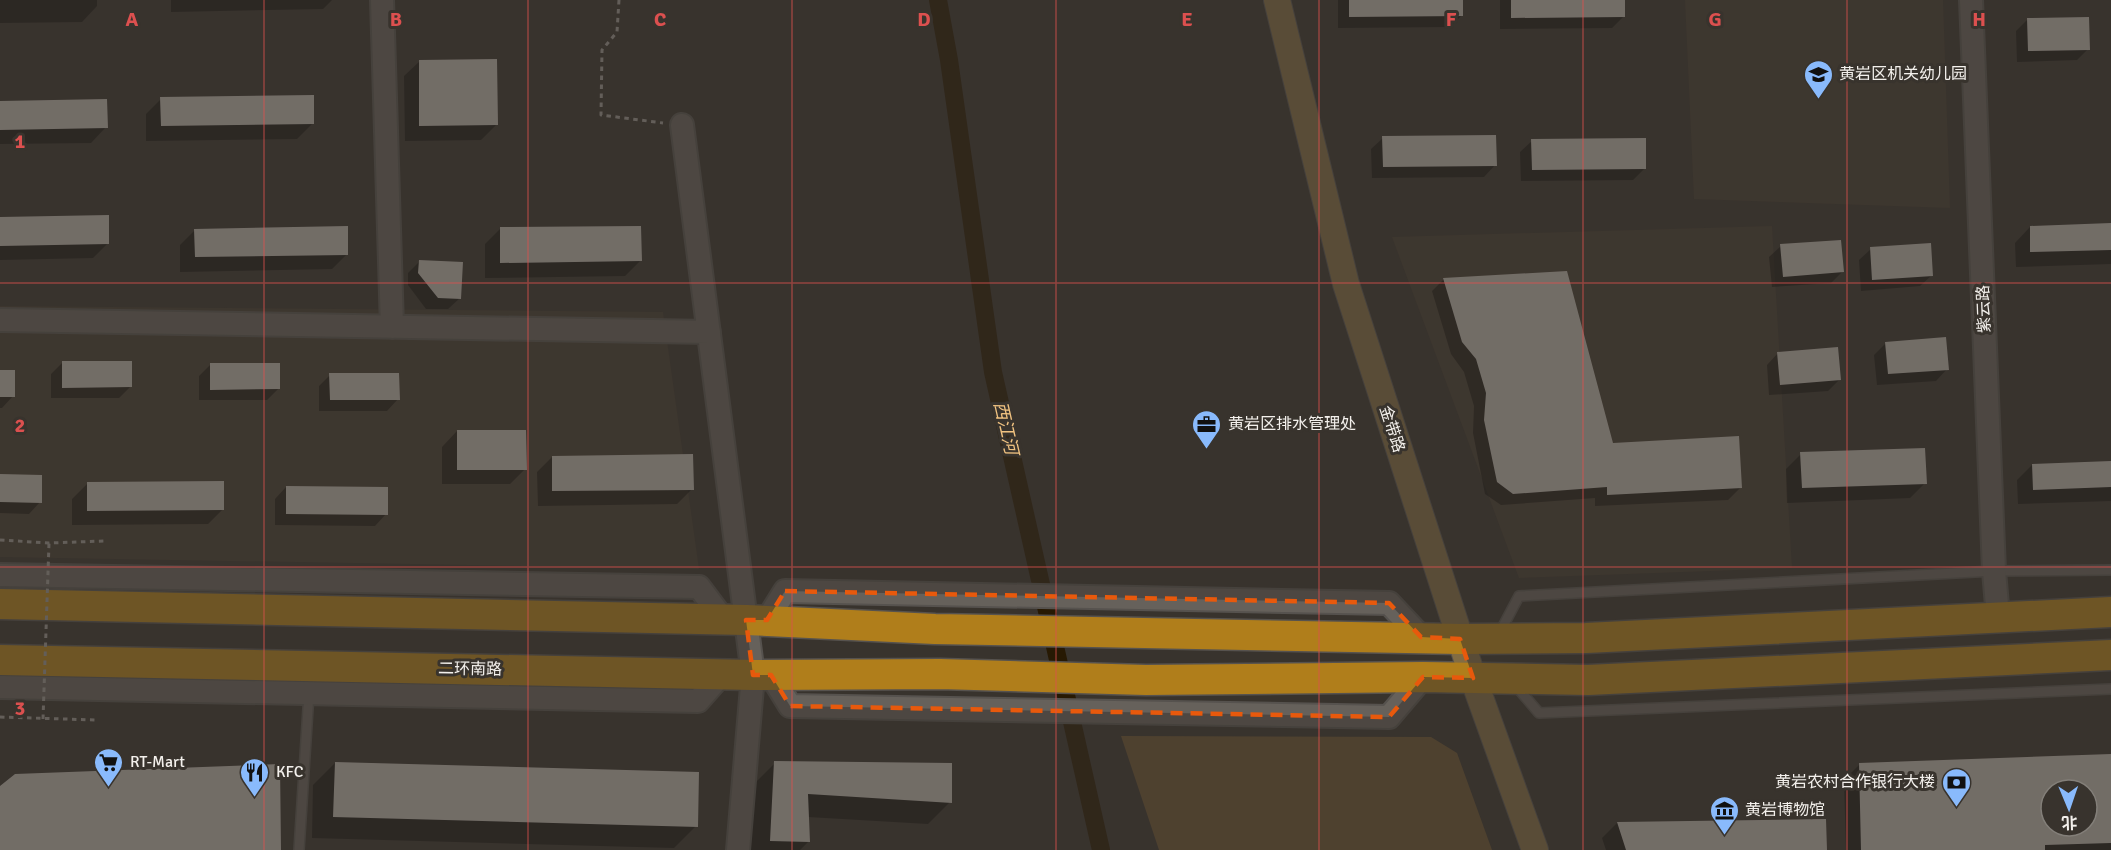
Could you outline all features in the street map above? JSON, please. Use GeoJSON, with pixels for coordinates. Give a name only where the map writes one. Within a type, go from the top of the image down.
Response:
{"type":"FeatureCollection","features":[{"type":"Feature","properties":{"kind":"highway"},"geometry":{"type":"LineString","coordinates":[[0,604],[746,620],[935,629],[1460,639],[1586,638],[2111,612]]}},
{"type":"Feature","properties":{"kind":"highway","name":"二环南路"},"geometry":{"type":"LineString","coordinates":[[0,660],[721,675],[940,674],[1146,680],[1423,677],[1588,680],[2111,655]]}},
{"type":"Feature","properties":{"kind":"main road","name":"金带路"},"geometry":{"type":"LineString","coordinates":[[1277,0],[1346,284],[1473,678],[1535,850]]}},
{"type":"Feature","properties":{"kind":"street"},"geometry":{"type":"LineString","coordinates":[[382,0],[392,327]]}},
{"type":"Feature","properties":{"kind":"street","name":"紫云路"},"geometry":{"type":"LineString","coordinates":[[1971,0],[1994,571],[1998,617]]}},
{"type":"Feature","properties":{"kind":"street"},"geometry":{"type":"LineString","coordinates":[[682,125],[746,620],[762,675],[738,850]]}},
{"type":"Feature","properties":{"kind":"street"},"geometry":{"type":"LineString","coordinates":[[0,320],[709,332]]}},
{"type":"Feature","properties":{"kind":"street"},"geometry":{"type":"LineString","coordinates":[[0,575],[699,587],[746,620]]}},
{"type":"Feature","properties":{"kind":"street"},"geometry":{"type":"LineString","coordinates":[[746,620],[784,591],[1389,603],[1421,637]]}},
{"type":"Feature","properties":{"kind":"street"},"geometry":{"type":"LineString","coordinates":[[0,687],[698,701],[721,675]]}},
{"type":"Feature","properties":{"kind":"street"},"geometry":{"type":"LineString","coordinates":[[762,675],[790,706],[1389,717],[1423,677]]}},
{"type":"Feature","properties":{"kind":"lane"},"geometry":{"type":"LineString","coordinates":[[1497,638],[1518,596],[1994,571],[2111,570]]}},
{"type":"Feature","properties":{"kind":"lane"},"geometry":{"type":"LineString","coordinates":[[1509,678],[1539,713],[2111,690]]}},
{"type":"Feature","properties":{"kind":"lane"},"geometry":{"type":"LineString","coordinates":[[299,850],[309,693]]}},
{"type":"Feature","properties":{"kind":"path"},"geometry":{"type":"LineString","coordinates":[[619,0],[617,32],[602,50],[602,115],[682,125]]}},
{"type":"Feature","properties":{"kind":"path"},"geometry":{"type":"LineString","coordinates":[[0,540],[49,543],[104,541]]}},
{"type":"Feature","properties":{"kind":"path"},"geometry":{"type":"LineString","coordinates":[[43,719],[49,543]]}},
{"type":"Feature","properties":{"kind":"path"},"geometry":{"type":"LineString","coordinates":[[0,717],[96,720]]}},
{"type":"Feature","properties":{"kind":"highlighted area"},"geometry":{"type":"Polygon","coordinates":[[[785,591],[1389,603],[1421,637],[1460,639],[1473,678],[1423,677],[1389,717],[790,706],[771,675],[753,675],[746,620],[767,620],[785,591]]]}},
{"type":"Feature","properties":{"kind":"shaded area","name":"黄岩区机关幼儿园"},"geometry":{"type":"Polygon","coordinates":[[[1685,0],[1943,0],[1950,208],[1694,199],[1685,0]]]}},
{"type":"Feature","properties":{"kind":"shaded area"},"geometry":{"type":"Polygon","coordinates":[[[1772,226],[1792,568],[1519,578],[1392,237],[1772,226]]]}},
{"type":"Feature","properties":{"kind":"shaded area"},"geometry":{"type":"Polygon","coordinates":[[[0,306],[663,312],[699,569],[0,557],[0,306]]]}},
{"type":"Feature","properties":{"kind":"shaded area"},"geometry":{"type":"Polygon","coordinates":[[[1121,736],[1431,737],[1457,753],[1492,850],[1159,850],[1121,736]]]}},
{"type":"Feature","properties":{"kind":"building"},"geometry":{"type":"Polygon","coordinates":[[[1349,0],[1463,0],[1463,16],[1349,17],[1349,0]]]}},
{"type":"Feature","properties":{"kind":"building"},"geometry":{"type":"Polygon","coordinates":[[[1511,0],[1625,0],[1625,17],[1511,18],[1511,0]]]}},
{"type":"Feature","properties":{"kind":"building"},"geometry":{"type":"Polygon","coordinates":[[[2089,17],[2090,50],[2028,51],[2027,18],[2089,17]]]}},
{"type":"Feature","properties":{"kind":"building"},"geometry":{"type":"Polygon","coordinates":[[[497,59],[498,125],[419,126],[419,60],[497,59]]]}},
{"type":"Feature","properties":{"kind":"building"},"geometry":{"type":"Polygon","coordinates":[[[314,95],[314,124],[161,126],[160,97],[314,95]]]}},
{"type":"Feature","properties":{"kind":"building"},"geometry":{"type":"Polygon","coordinates":[[[107,99],[108,128],[0,130],[0,101],[107,99]]]}},
{"type":"Feature","properties":{"kind":"building"},"geometry":{"type":"Polygon","coordinates":[[[1496,135],[1497,166],[1383,167],[1382,136],[1496,135]]]}},
{"type":"Feature","properties":{"kind":"building"},"geometry":{"type":"Polygon","coordinates":[[[1646,138],[1646,169],[1532,170],[1531,139],[1646,138]]]}},
{"type":"Feature","properties":{"kind":"building"},"geometry":{"type":"Polygon","coordinates":[[[109,215],[109,244],[0,246],[0,217],[109,215]]]}},
{"type":"Feature","properties":{"kind":"building"},"geometry":{"type":"Polygon","coordinates":[[[2111,223],[2111,250],[2030,252],[2030,226],[2111,223]]]}},
{"type":"Feature","properties":{"kind":"building"},"geometry":{"type":"Polygon","coordinates":[[[348,226],[348,255],[195,257],[194,229],[348,226]]]}},
{"type":"Feature","properties":{"kind":"building"},"geometry":{"type":"Polygon","coordinates":[[[641,226],[642,261],[500,263],[500,227],[641,226]]]}},
{"type":"Feature","properties":{"kind":"building"},"geometry":{"type":"Polygon","coordinates":[[[1841,240],[1844,272],[1783,277],[1780,244],[1841,240]]]}},
{"type":"Feature","properties":{"kind":"building"},"geometry":{"type":"Polygon","coordinates":[[[1931,243],[1933,276],[1872,280],[1870,247],[1931,243]]]}},
{"type":"Feature","properties":{"kind":"building"},"geometry":{"type":"Polygon","coordinates":[[[419,260],[463,262],[461,299],[438,298],[418,273],[419,260]]]}},
{"type":"Feature","properties":{"kind":"building"},"geometry":{"type":"Polygon","coordinates":[[[1567,271],[1613,443],[1739,436],[1742,488],[1607,495],[1607,487],[1513,494],[1497,482],[1484,420],[1486,393],[1476,359],[1462,342],[1443,278],[1567,271]]]}},
{"type":"Feature","properties":{"kind":"building"},"geometry":{"type":"Polygon","coordinates":[[[1946,337],[1949,370],[1888,374],[1885,342],[1946,337]]]}},
{"type":"Feature","properties":{"kind":"building"},"geometry":{"type":"Polygon","coordinates":[[[1838,347],[1841,380],[1780,385],[1777,352],[1838,347]]]}},
{"type":"Feature","properties":{"kind":"building"},"geometry":{"type":"Polygon","coordinates":[[[62,361],[132,361],[132,387],[62,388],[62,361]]]}},
{"type":"Feature","properties":{"kind":"building"},"geometry":{"type":"Polygon","coordinates":[[[210,363],[280,363],[280,389],[210,390],[210,363]]]}},
{"type":"Feature","properties":{"kind":"building"},"geometry":{"type":"Polygon","coordinates":[[[0,370],[15,370],[15,397],[0,397],[0,370]]]}},
{"type":"Feature","properties":{"kind":"building"},"geometry":{"type":"Polygon","coordinates":[[[329,373],[399,373],[400,400],[330,400],[329,373]]]}},
{"type":"Feature","properties":{"kind":"building"},"geometry":{"type":"Polygon","coordinates":[[[457,430],[526,430],[527,470],[457,470],[457,430]]]}},
{"type":"Feature","properties":{"kind":"building"},"geometry":{"type":"Polygon","coordinates":[[[1925,448],[1927,484],[1802,488],[1800,452],[1925,448]]]}},
{"type":"Feature","properties":{"kind":"building"},"geometry":{"type":"Polygon","coordinates":[[[693,454],[694,490],[552,491],[552,456],[693,454]]]}},
{"type":"Feature","properties":{"kind":"building"},"geometry":{"type":"Polygon","coordinates":[[[2111,461],[2111,487],[2033,490],[2032,464],[2111,461]]]}},
{"type":"Feature","properties":{"kind":"building"},"geometry":{"type":"Polygon","coordinates":[[[0,474],[42,475],[42,503],[0,502],[0,474]]]}},
{"type":"Feature","properties":{"kind":"building"},"geometry":{"type":"Polygon","coordinates":[[[224,481],[224,510],[87,511],[87,482],[224,481]]]}},
{"type":"Feature","properties":{"kind":"building"},"geometry":{"type":"Polygon","coordinates":[[[286,486],[388,487],[388,515],[286,514],[286,486]]]}},
{"type":"Feature","properties":{"kind":"building","name":"黄岩农村合作银行大楼"},"geometry":{"type":"Polygon","coordinates":[[[2111,754],[2111,843],[2045,845],[2045,850],[1861,850],[1859,763],[2111,754]]]}},
{"type":"Feature","properties":{"kind":"building"},"geometry":{"type":"Polygon","coordinates":[[[774,761],[952,763],[952,803],[808,794],[810,842],[770,841],[774,761]]]}},
{"type":"Feature","properties":{"kind":"building"},"geometry":{"type":"Polygon","coordinates":[[[335,762],[699,772],[698,827],[333,817],[335,762]]]}},
{"type":"Feature","properties":{"kind":"building"},"geometry":{"type":"Polygon","coordinates":[[[280,764],[281,850],[0,850],[0,786],[15,774],[280,764]]]}},
{"type":"Feature","properties":{"kind":"building","name":"黄岩博物馆"},"geometry":{"type":"Polygon","coordinates":[[[1826,819],[1827,850],[1626,850],[1617,822],[1826,819]]]}},
{"type":"Feature","properties":{"kind":"waterway","name":"西江河"},"geometry":{"type":"LineString","coordinates":[[938,0],[949,60],[993,372],[1101,850]]}},
{"type":"Feature","properties":{"kind":"place","name":"黄岩区机关幼儿园"},"geometry":{"type":"Point","coordinates":[1818,100]}},
{"type":"Feature","properties":{"kind":"place","name":"黄岩区排水管理处"},"geometry":{"type":"Point","coordinates":[1207,450]}},
{"type":"Feature","properties":{"kind":"place","name":"RT-Mart"},"geometry":{"type":"Point","coordinates":[109,788]}},
{"type":"Feature","properties":{"kind":"place","name":"KFC"},"geometry":{"type":"Point","coordinates":[255,798]}},
{"type":"Feature","properties":{"kind":"place","name":"黄岩农村合作银行大楼"},"geometry":{"type":"Point","coordinates":[1956,808]}},
{"type":"Feature","properties":{"kind":"place","name":"黄岩博物馆"},"geometry":{"type":"Point","coordinates":[1724,836]}}]}
